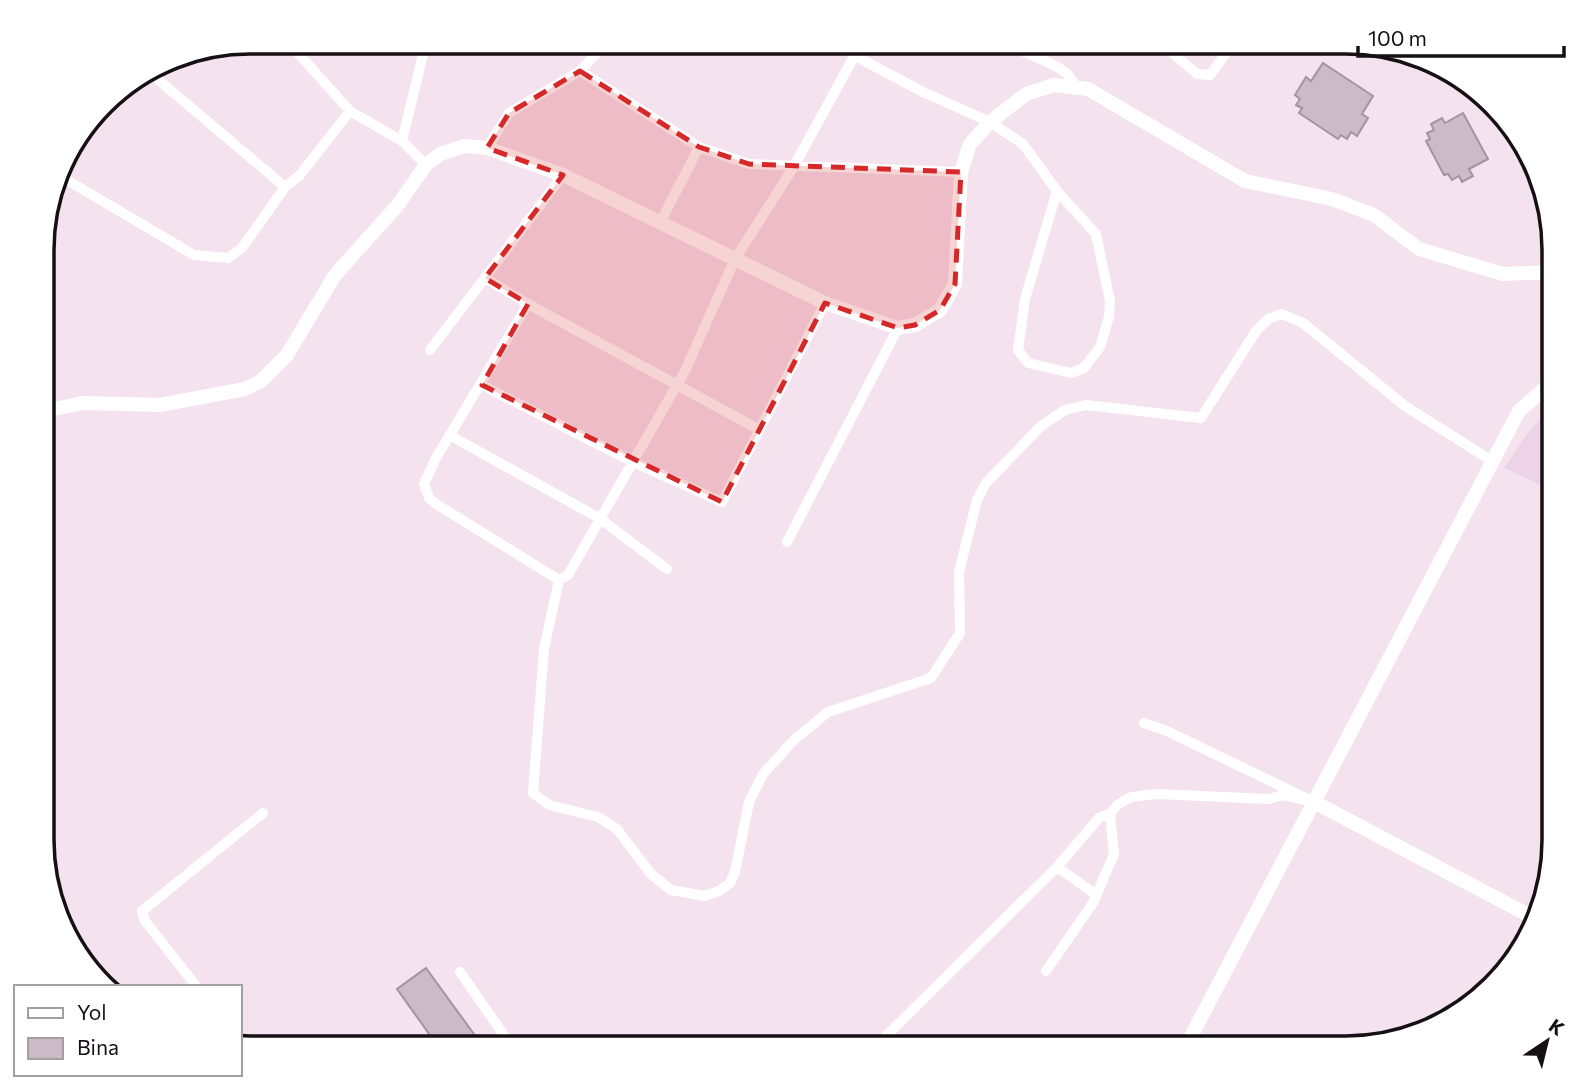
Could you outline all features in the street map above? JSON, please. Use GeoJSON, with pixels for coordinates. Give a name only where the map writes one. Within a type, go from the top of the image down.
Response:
{"type":"FeatureCollection","features":[{"type":"Feature","properties":{"kind":"street"},"geometry":{"type":"LineString","coordinates":[[299,54],[351,111],[402,141],[426,165]]}},
{"type":"Feature","properties":{"kind":"street"},"geometry":{"type":"LineString","coordinates":[[402,141],[423,54]]}},
{"type":"Feature","properties":{"kind":"street"},"geometry":{"type":"LineString","coordinates":[[486,148],[509,113],[580,71],[596,54]]}},
{"type":"Feature","properties":{"kind":"street"},"geometry":{"type":"LineString","coordinates":[[1026,55],[1063,69],[1073,78],[1074,86]]}},
{"type":"Feature","properties":{"kind":"street"},"geometry":{"type":"LineString","coordinates":[[1175,55],[1197,74],[1205,76],[1210,75],[1225,55]]}},
{"type":"Feature","properties":{"kind":"street"},"geometry":{"type":"LineString","coordinates":[[1057,191],[1026,299],[1018,350],[1027,363],[1071,373],[1084,368],[1100,347],[1110,302],[1096,234],[1057,191],[1023,144],[990,122],[923,92],[855,56],[793,167],[735,259],[677,383],[568,575],[559,580],[544,649],[533,793],[537,799],[548,805],[598,817],[617,829],[651,874],[671,890],[684,895],[705,896],[719,891],[730,883],[735,872],[749,802],[763,774],[794,740],[828,712],[931,678],[960,633],[959,572],[977,500],[986,483],[1041,426],[1065,410],[1086,405],[1201,418],[1256,331],[1268,319],[1282,314],[1303,323],[1405,406],[1492,461]]}},
{"type":"Feature","properties":{"kind":"street"},"geometry":{"type":"LineString","coordinates":[[580,71],[699,148],[749,164],[961,172]]}},
{"type":"Feature","properties":{"kind":"street"},"geometry":{"type":"LineString","coordinates":[[157,78],[285,187]]}},
{"type":"Feature","properties":{"kind":"street"},"geometry":{"type":"LineString","coordinates":[[54,409],[83,403],[160,405],[245,389],[261,381],[287,355],[335,275],[397,206],[426,165],[455,147],[486,148],[563,176],[825,303],[898,328],[929,319],[950,297],[955,284],[961,172],[970,144],[990,122],[1026,94],[1038,89],[1074,86],[1107,99],[1245,181],[1332,199],[1374,215],[1419,249],[1503,274],[1541,273]]}},
{"type":"Feature","properties":{"kind":"street"},"geometry":{"type":"LineString","coordinates":[[67,180],[194,255],[228,258],[242,248],[285,187],[300,175],[351,111]]}},
{"type":"Feature","properties":{"kind":"street"},"geometry":{"type":"LineString","coordinates":[[660,223],[699,148]]}},
{"type":"Feature","properties":{"kind":"street"},"geometry":{"type":"LineString","coordinates":[[430,350],[563,176]]}},
{"type":"Feature","properties":{"kind":"street"},"geometry":{"type":"LineString","coordinates":[[485,278],[758,429]]}},
{"type":"Feature","properties":{"kind":"street"},"geometry":{"type":"LineString","coordinates":[[482,385],[631,461],[722,502],[825,303]]}},
{"type":"Feature","properties":{"kind":"street"},"geometry":{"type":"LineString","coordinates":[[528,304],[426,477],[429,498],[559,580]]}},
{"type":"Feature","properties":{"kind":"street"},"geometry":{"type":"LineString","coordinates":[[787,542],[898,328]]}},
{"type":"Feature","properties":{"kind":"street"},"geometry":{"type":"LineString","coordinates":[[1191,1036],[1518,411],[1541,391]]}},
{"type":"Feature","properties":{"kind":"street"},"geometry":{"type":"LineString","coordinates":[[451,436],[599,518],[667,569]]}},
{"type":"Feature","properties":{"kind":"street"},"geometry":{"type":"LineString","coordinates":[[1144,723],[1167,731],[1314,802],[1527,914]]}},
{"type":"Feature","properties":{"kind":"street"},"geometry":{"type":"LineString","coordinates":[[887,1036],[1057,867],[1099,818],[1110,814],[1116,805],[1131,797],[1156,794],[1269,799],[1283,795],[1314,802]]}},
{"type":"Feature","properties":{"kind":"street"},"geometry":{"type":"LineString","coordinates":[[195,985],[145,921],[142,911],[263,813]]}},
{"type":"Feature","properties":{"kind":"street"},"geometry":{"type":"LineString","coordinates":[[1046,971],[1093,903],[1114,854],[1110,814]]}},
{"type":"Feature","properties":{"kind":"street"},"geometry":{"type":"LineString","coordinates":[[1057,867],[1095,894]]}},
{"type":"Feature","properties":{"kind":"street"},"geometry":{"type":"LineString","coordinates":[[460,972],[504,1035]]}},
{"type":"Feature","properties":{"kind":"highlighted area"},"geometry":{"type":"Polygon","coordinates":[[[580,71],[699,147],[749,164],[961,172],[955,284],[940,310],[915,325],[898,328],[825,303],[722,502],[482,385],[528,304],[485,278],[563,175],[487,148],[509,113],[580,71]]]}},
{"type":"Feature","properties":{"kind":"shaded area"},"geometry":{"type":"Polygon","coordinates":[[[1541,419],[1541,485],[1504,468],[1530,430],[1541,419]]]}},
{"type":"Feature","properties":{"kind":"building"},"geometry":{"type":"Polygon","coordinates":[[[1323,63],[1373,96],[1362,114],[1368,118],[1357,136],[1351,132],[1347,139],[1341,135],[1338,139],[1299,113],[1302,108],[1296,105],[1300,99],[1295,95],[1306,77],[1311,81],[1323,63]]]}},
{"type":"Feature","properties":{"kind":"building"},"geometry":{"type":"Polygon","coordinates":[[[1463,113],[1488,159],[1469,169],[1473,176],[1462,182],[1459,176],[1452,180],[1448,174],[1444,175],[1426,141],[1430,139],[1427,133],[1434,130],[1431,124],[1442,118],[1445,123],[1463,113]]]}},
{"type":"Feature","properties":{"kind":"building"},"geometry":{"type":"Polygon","coordinates":[[[426,968],[475,1035],[430,1035],[397,989],[426,968]]]}}]}
